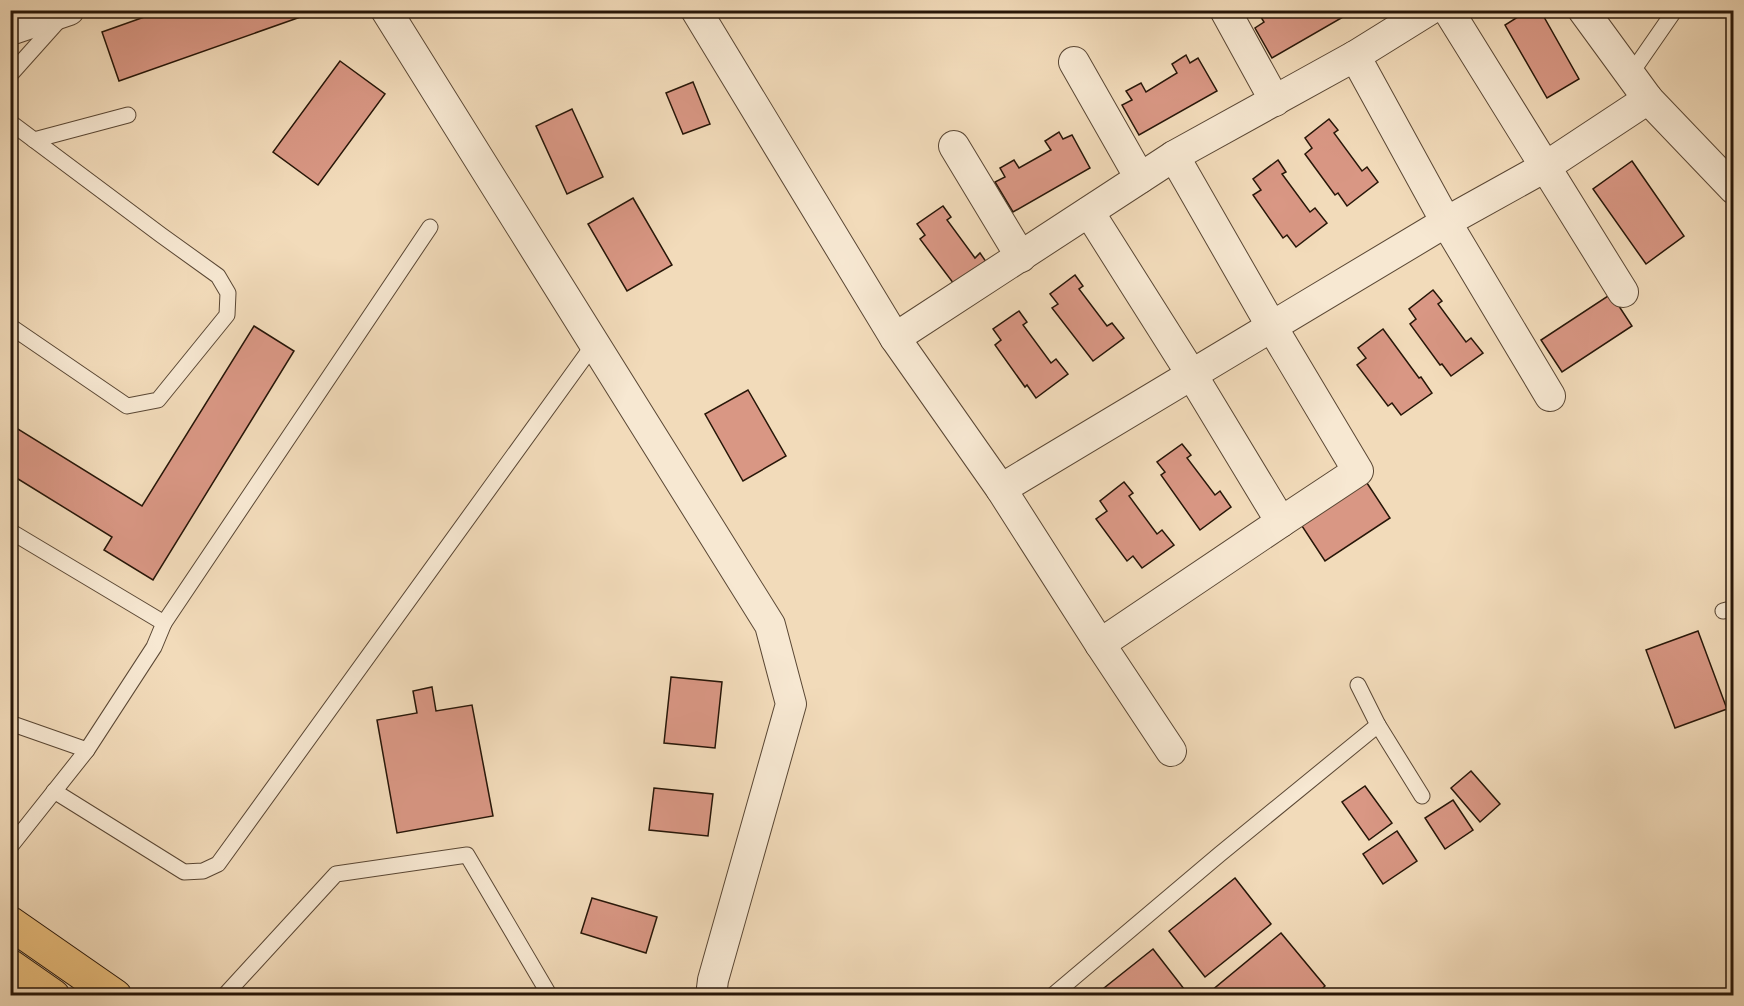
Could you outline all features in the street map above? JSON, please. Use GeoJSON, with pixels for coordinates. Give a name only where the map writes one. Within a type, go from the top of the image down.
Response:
{"type":"FeatureCollection","features":[{"type":"Feature","properties":{"kind":"main road"},"geometry":{"type":"LineString","coordinates":[[10,922],[115,996]]}},
{"type":"Feature","properties":{"kind":"main road"},"geometry":{"type":"LineString","coordinates":[[10,966],[53,996]]}},
{"type":"Feature","properties":{"kind":"street"},"geometry":{"type":"LineString","coordinates":[[386,10],[771,625],[791,704],[716,969],[711,996]]}},
{"type":"Feature","properties":{"kind":"street"},"geometry":{"type":"LineString","coordinates":[[696,10],[895,339],[1001,489],[1171,751]]}},
{"type":"Feature","properties":{"kind":"street"},"geometry":{"type":"LineString","coordinates":[[1225,10],[1275,101]]}},
{"type":"Feature","properties":{"kind":"street"},"geometry":{"type":"LineString","coordinates":[[895,339],[1174,156],[1355,56],[1389,21],[1429,10]]}},
{"type":"Feature","properties":{"kind":"street"},"geometry":{"type":"LineString","coordinates":[[1448,10],[1623,292]]}},
{"type":"Feature","properties":{"kind":"street"},"geometry":{"type":"LineString","coordinates":[[1583,10],[1648,99],[1734,189]]}},
{"type":"Feature","properties":{"kind":"street"},"geometry":{"type":"LineString","coordinates":[[10,30],[68,11]]}},
{"type":"Feature","properties":{"kind":"street"},"geometry":{"type":"LineString","coordinates":[[1355,56],[1446,222],[1550,396]]}},
{"type":"Feature","properties":{"kind":"street"},"geometry":{"type":"LineString","coordinates":[[1074,62],[1140,178]]}},
{"type":"Feature","properties":{"kind":"street"},"geometry":{"type":"LineString","coordinates":[[1001,489],[1446,222],[1545,167],[1648,99]]}},
{"type":"Feature","properties":{"kind":"street"},"geometry":{"type":"LineString","coordinates":[[954,146],[1021,257]]}},
{"type":"Feature","properties":{"kind":"street"},"geometry":{"type":"LineString","coordinates":[[1100,644],[1358,471],[1174,156]]}},
{"type":"Feature","properties":{"kind":"street"},"geometry":{"type":"LineString","coordinates":[[1089,212],[1281,522]]}},
{"type":"Feature","properties":{"kind":"lane"},"geometry":{"type":"LineString","coordinates":[[1630,75],[1675,10]]}},
{"type":"Feature","properties":{"kind":"lane"},"geometry":{"type":"LineString","coordinates":[[10,75],[68,11]]}},
{"type":"Feature","properties":{"kind":"lane"},"geometry":{"type":"LineString","coordinates":[[34,140],[128,115]]}},
{"type":"Feature","properties":{"kind":"lane"},"geometry":{"type":"LineString","coordinates":[[10,122],[218,276],[228,292],[227,315],[158,400],[127,406],[10,326]]}},
{"type":"Feature","properties":{"kind":"lane"},"geometry":{"type":"LineString","coordinates":[[10,847],[87,750],[154,648],[164,623],[430,227]]}},
{"type":"Feature","properties":{"kind":"lane"},"geometry":{"type":"LineString","coordinates":[[54,791],[184,872],[203,871],[218,864],[594,344]]}},
{"type":"Feature","properties":{"kind":"lane"},"geometry":{"type":"LineString","coordinates":[[12,535],[164,623]]}},
{"type":"Feature","properties":{"kind":"lane"},"geometry":{"type":"LineString","coordinates":[[1358,686],[1378,725],[1422,796]]}},
{"type":"Feature","properties":{"kind":"lane"},"geometry":{"type":"LineString","coordinates":[[10,723],[87,750]]}},
{"type":"Feature","properties":{"kind":"lane"},"geometry":{"type":"LineString","coordinates":[[1052,996],[1220,854],[1378,725]]}},
{"type":"Feature","properties":{"kind":"lane"},"geometry":{"type":"LineString","coordinates":[[224,996],[336,874],[467,855],[550,996]]}},
{"type":"Feature","properties":{"kind":"building"},"geometry":{"type":"Polygon","coordinates":[[[164,10],[308,10],[309,14],[119,81],[102,32],[164,10]]]}},
{"type":"Feature","properties":{"kind":"building"},"geometry":{"type":"Polygon","coordinates":[[[1264,10],[1276,10],[1278,14],[1285,10],[1348,10],[1350,13],[1272,58],[1255,28],[1264,22],[1259,14],[1264,10]]]}},
{"type":"Feature","properties":{"kind":"building"},"geometry":{"type":"Polygon","coordinates":[[[1529,10],[1540,10],[1579,79],[1547,98],[1505,25],[1529,10]]]}},
{"type":"Feature","properties":{"kind":"building"},"geometry":{"type":"Polygon","coordinates":[[[1186,55],[1190,63],[1198,58],[1217,91],[1139,135],[1122,105],[1132,100],[1126,91],[1141,83],[1146,92],[1177,73],[1172,64],[1186,55]]]}},
{"type":"Feature","properties":{"kind":"building"},"geometry":{"type":"Polygon","coordinates":[[[340,61],[385,94],[318,185],[273,152],[340,61]]]}},
{"type":"Feature","properties":{"kind":"building"},"geometry":{"type":"Polygon","coordinates":[[[693,82],[710,124],[683,134],[666,93],[693,82]]]}},
{"type":"Feature","properties":{"kind":"building"},"geometry":{"type":"Polygon","coordinates":[[[572,109],[603,177],[567,194],[536,126],[572,109]]]}},
{"type":"Feature","properties":{"kind":"building"},"geometry":{"type":"Polygon","coordinates":[[[1329,119],[1338,130],[1334,133],[1362,171],[1367,167],[1378,182],[1347,206],[1338,193],[1335,195],[1305,154],[1312,148],[1305,138],[1329,119]]]}},
{"type":"Feature","properties":{"kind":"building"},"geometry":{"type":"Polygon","coordinates":[[[1059,132],[1063,139],[1072,135],[1090,168],[1013,212],[995,182],[1005,177],[1000,168],[1014,160],[1019,168],[1051,150],[1045,141],[1059,132]]]}},
{"type":"Feature","properties":{"kind":"building"},"geometry":{"type":"Polygon","coordinates":[[[1278,160],[1286,172],[1282,174],[1310,212],[1315,208],[1327,223],[1296,247],[1287,235],[1283,238],[1253,195],[1261,190],[1253,179],[1278,160]]]}},
{"type":"Feature","properties":{"kind":"building"},"geometry":{"type":"Polygon","coordinates":[[[1632,161],[1684,236],[1646,264],[1593,189],[1632,161]]]}},
{"type":"Feature","properties":{"kind":"building"},"geometry":{"type":"Polygon","coordinates":[[[633,198],[672,265],[627,291],[588,224],[633,198]]]}},
{"type":"Feature","properties":{"kind":"building"},"geometry":{"type":"Polygon","coordinates":[[[943,206],[951,217],[947,220],[975,258],[980,253],[991,269],[960,292],[920,239],[925,235],[917,224],[943,206]]]}},
{"type":"Feature","properties":{"kind":"building"},"geometry":{"type":"Polygon","coordinates":[[[1075,275],[1083,286],[1079,289],[1107,326],[1112,323],[1124,338],[1093,361],[1052,308],[1058,304],[1050,294],[1075,275]]]}},
{"type":"Feature","properties":{"kind":"building"},"geometry":{"type":"Polygon","coordinates":[[[1433,290],[1442,301],[1438,304],[1466,342],[1471,338],[1483,353],[1451,376],[1442,364],[1440,365],[1410,324],[1416,319],[1409,309],[1433,290]]]}},
{"type":"Feature","properties":{"kind":"building"},"geometry":{"type":"Polygon","coordinates":[[[1611,294],[1632,326],[1562,372],[1541,340],[1611,294]]]}},
{"type":"Feature","properties":{"kind":"building"},"geometry":{"type":"Polygon","coordinates":[[[1019,311],[1027,322],[1023,325],[1051,363],[1056,359],[1068,374],[1036,398],[1027,385],[1025,387],[995,345],[1001,340],[993,329],[1019,311]]]}},
{"type":"Feature","properties":{"kind":"building"},"geometry":{"type":"Polygon","coordinates":[[[254,326],[294,351],[153,580],[104,550],[112,537],[10,474],[10,424],[142,506],[254,326]]]}},
{"type":"Feature","properties":{"kind":"building"},"geometry":{"type":"Polygon","coordinates":[[[1383,329],[1432,393],[1401,415],[1392,403],[1388,406],[1357,365],[1366,358],[1358,348],[1383,329]]]}},
{"type":"Feature","properties":{"kind":"building"},"geometry":{"type":"Polygon","coordinates":[[[748,390],[786,456],[743,481],[705,414],[748,390]]]}},
{"type":"Feature","properties":{"kind":"building"},"geometry":{"type":"Polygon","coordinates":[[[1182,444],[1191,455],[1187,458],[1215,495],[1220,491],[1231,507],[1200,530],[1161,475],[1165,472],[1157,462],[1182,444]]]}},
{"type":"Feature","properties":{"kind":"building"},"geometry":{"type":"Polygon","coordinates":[[[1365,480],[1390,518],[1325,561],[1300,523],[1365,480]]]}},
{"type":"Feature","properties":{"kind":"building"},"geometry":{"type":"Polygon","coordinates":[[[1124,482],[1133,493],[1129,496],[1157,534],[1162,530],[1174,545],[1142,568],[1133,556],[1127,561],[1096,519],[1107,511],[1100,501],[1124,482]]]}},
{"type":"Feature","properties":{"kind":"building"},"geometry":{"type":"Polygon","coordinates":[[[1698,631],[1727,709],[1675,728],[1646,650],[1698,631]]]}},
{"type":"Feature","properties":{"kind":"building"},"geometry":{"type":"Polygon","coordinates":[[[671,677],[722,682],[715,748],[664,743],[671,677]]]}},
{"type":"Feature","properties":{"kind":"building"},"geometry":{"type":"Polygon","coordinates":[[[432,687],[436,711],[472,705],[493,816],[397,833],[377,720],[417,713],[413,691],[432,687]]]}},
{"type":"Feature","properties":{"kind":"building"},"geometry":{"type":"Polygon","coordinates":[[[1471,771],[1500,804],[1480,822],[1451,788],[1471,771]]]}},
{"type":"Feature","properties":{"kind":"building"},"geometry":{"type":"Polygon","coordinates":[[[1365,786],[1392,823],[1369,840],[1342,802],[1365,786]]]}},
{"type":"Feature","properties":{"kind":"building"},"geometry":{"type":"Polygon","coordinates":[[[654,788],[713,794],[708,836],[649,830],[654,788]]]}},
{"type":"Feature","properties":{"kind":"building"},"geometry":{"type":"Polygon","coordinates":[[[1453,800],[1473,830],[1445,849],[1425,818],[1453,800]]]}},
{"type":"Feature","properties":{"kind":"building"},"geometry":{"type":"Polygon","coordinates":[[[1397,831],[1417,861],[1383,884],[1363,854],[1397,831]]]}},
{"type":"Feature","properties":{"kind":"building"},"geometry":{"type":"Polygon","coordinates":[[[1235,878],[1271,924],[1205,977],[1169,931],[1235,878]]]}},
{"type":"Feature","properties":{"kind":"building"},"geometry":{"type":"Polygon","coordinates":[[[592,898],[657,917],[646,953],[581,933],[592,898]]]}},
{"type":"Feature","properties":{"kind":"building"},"geometry":{"type":"Polygon","coordinates":[[[1281,933],[1325,986],[1314,996],[1205,996],[1281,933]]]}},
{"type":"Feature","properties":{"kind":"building"},"geometry":{"type":"Polygon","coordinates":[[[1153,949],[1188,994],[1185,996],[1094,996],[1153,949]]]}}]}
